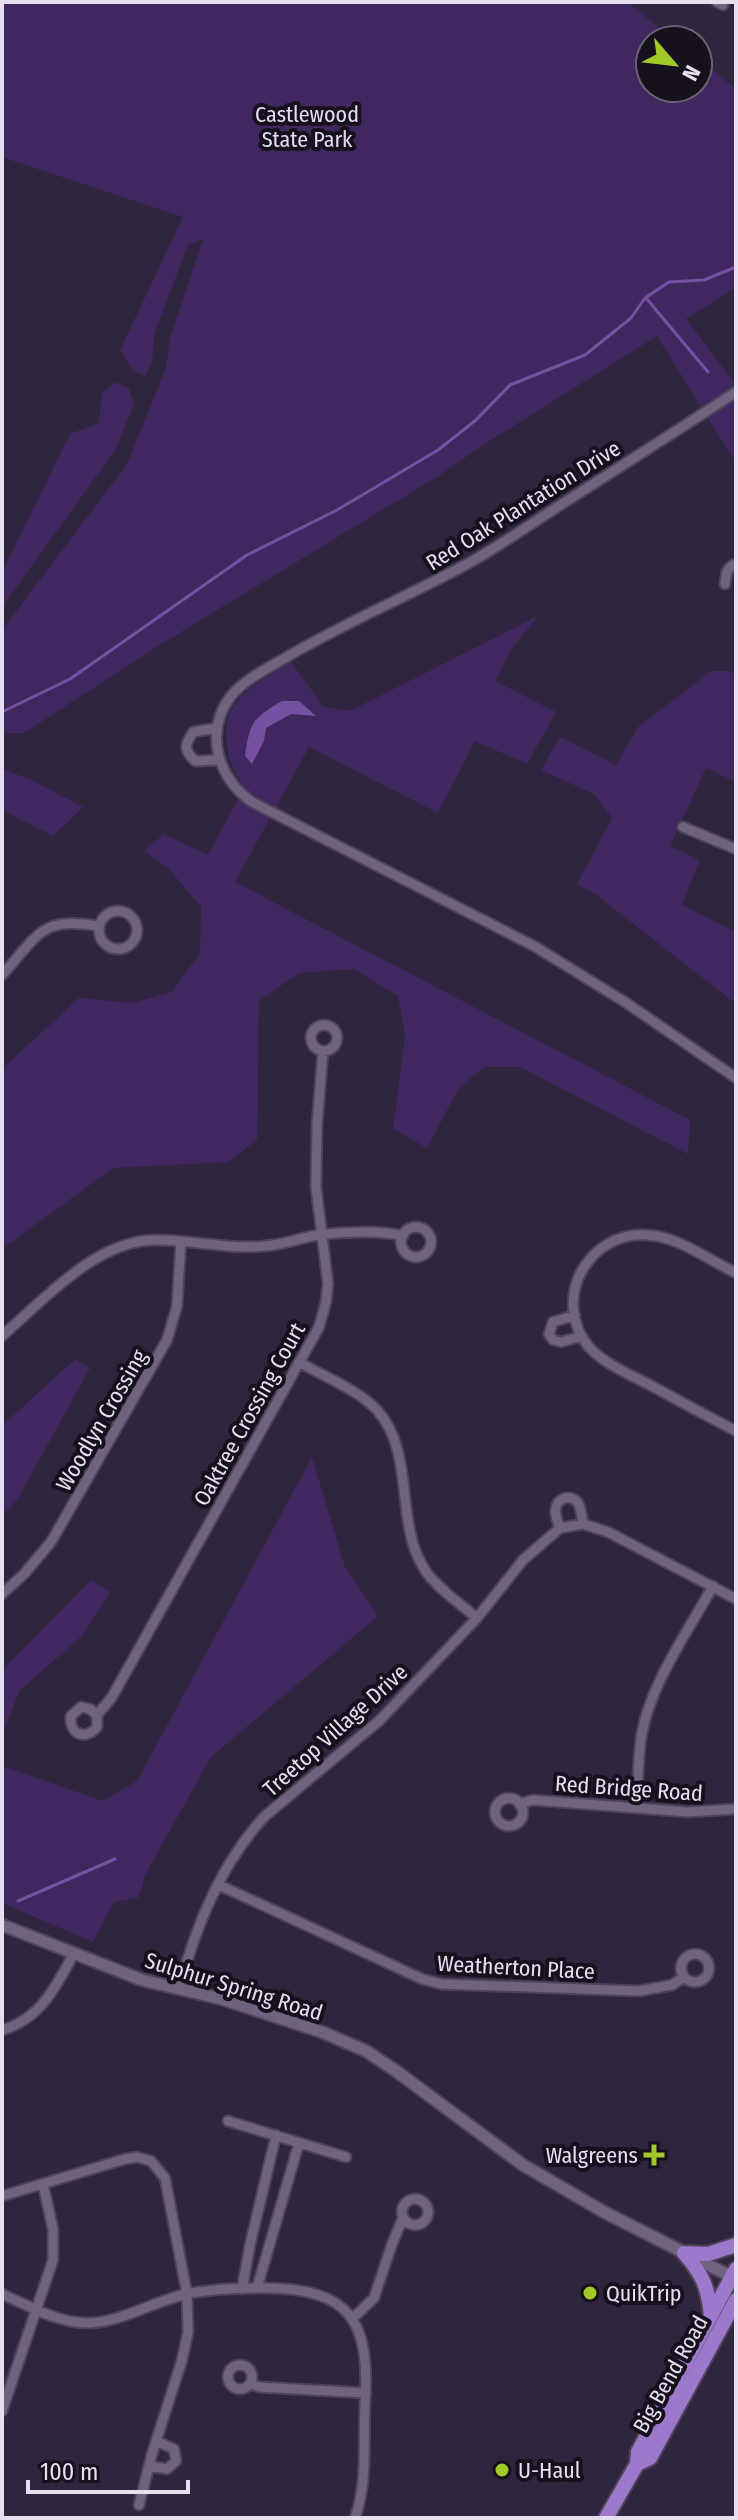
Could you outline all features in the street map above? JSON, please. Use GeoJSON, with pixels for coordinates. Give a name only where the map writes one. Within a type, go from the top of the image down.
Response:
{"type":"FeatureCollection","features":[{"type":"Feature","properties":{"kind":"main road"},"geometry":{"type":"LineString","coordinates":[[684,2253],[708,2254],[736,2245]]}},
{"type":"Feature","properties":{"kind":"main road"},"geometry":{"type":"LineString","coordinates":[[684,2253],[696,2267],[723,2318]]}},
{"type":"Feature","properties":{"kind":"main road","name":"Big Bend Road"},"geometry":{"type":"LineString","coordinates":[[723,2318],[734,2273]]}},
{"type":"Feature","properties":{"kind":"main road","name":"Big Bend Road"},"geometry":{"type":"LineString","coordinates":[[606,2518],[637,2464],[638,2452],[736,2300]]}},
{"type":"Feature","properties":{"kind":"street","name":"Red Oak Plantation Drive"},"geometry":{"type":"LineString","coordinates":[[736,392],[472,561],[306,645],[266,669],[233,693],[223,708],[217,728],[219,760],[229,780],[252,802],[534,946],[625,1002],[736,1078]]}},
{"type":"Feature","properties":{"kind":"street"},"geometry":{"type":"LineString","coordinates":[[725,584],[726,571],[736,564]]}},
{"type":"Feature","properties":{"kind":"street"},"geometry":{"type":"LineString","coordinates":[[217,728],[193,732],[185,744],[186,752],[195,761],[219,760]]}},
{"type":"Feature","properties":{"kind":"street"},"geometry":{"type":"LineString","coordinates":[[683,827],[736,849]]}},
{"type":"Feature","properties":{"kind":"street"},"geometry":{"type":"LineString","coordinates":[[126,913],[137,921],[138,934],[126,948],[114,949],[104,944],[98,926],[106,915],[126,913]]}},
{"type":"Feature","properties":{"kind":"street"},"geometry":{"type":"LineString","coordinates":[[2,975],[48,926],[72,922],[98,926]]}},
{"type":"Feature","properties":{"kind":"street","name":"Oaktree Crossing Court"},"geometry":{"type":"LineString","coordinates":[[97,1715],[112,1697],[319,1327],[328,1284],[316,1187],[323,1052]]}},
{"type":"Feature","properties":{"kind":"street"},"geometry":{"type":"LineString","coordinates":[[2,1336],[100,1255],[136,1241],[265,1246],[322,1235],[381,1233],[403,1236]]}},
{"type":"Feature","properties":{"kind":"street"},"geometry":{"type":"LineString","coordinates":[[736,1273],[668,1240],[649,1235],[627,1236],[590,1256],[579,1275],[574,1293],[575,1315],[589,1347],[608,1363],[736,1431]]}},
{"type":"Feature","properties":{"kind":"street","name":"Woodlyn Crossing"},"geometry":{"type":"LineString","coordinates":[[2,1594],[51,1542],[167,1340],[177,1306],[181,1241]]}},
{"type":"Feature","properties":{"kind":"street"},"geometry":{"type":"LineString","coordinates":[[575,1315],[553,1322],[549,1334],[553,1340],[561,1342],[582,1336]]}},
{"type":"Feature","properties":{"kind":"street"},"geometry":{"type":"LineString","coordinates":[[299,1362],[367,1401],[380,1413],[397,1449],[419,1559],[438,1585],[477,1618]]}},
{"type":"Feature","properties":{"kind":"street"},"geometry":{"type":"LineString","coordinates":[[583,1524],[579,1504],[566,1498],[559,1501],[555,1509],[560,1528],[583,1524],[608,1532],[736,1599]]}},
{"type":"Feature","properties":{"kind":"street","name":"Treetop Village Drive"},"geometry":{"type":"LineString","coordinates":[[179,1989],[200,1920],[249,1833],[265,1816],[380,1720],[477,1618],[523,1560],[560,1528]]}},
{"type":"Feature","properties":{"kind":"street"},"geometry":{"type":"LineString","coordinates":[[636,1807],[641,1737],[649,1708],[656,1689],[713,1586]]}},
{"type":"Feature","properties":{"kind":"street","name":"Red Bridge Road"},"geometry":{"type":"LineString","coordinates":[[519,1804],[533,1800],[688,1812],[736,1809]]}},
{"type":"Feature","properties":{"kind":"street","name":"Weatherton Place"},"geometry":{"type":"LineString","coordinates":[[219,1885],[422,1979],[441,1984],[639,1991],[672,1985],[684,1977]]}},
{"type":"Feature","properties":{"kind":"street","name":"Sulphur Spring Road"},"geometry":{"type":"LineString","coordinates":[[2,1925],[142,1980],[222,1999],[322,2032],[366,2051],[523,2165],[572,2195],[684,2253],[734,2273]]}},
{"type":"Feature","properties":{"kind":"street"},"geometry":{"type":"LineString","coordinates":[[2,2030],[15,2026],[43,2005],[73,1955]]}},
{"type":"Feature","properties":{"kind":"street"},"geometry":{"type":"LineString","coordinates":[[228,2121],[346,2157]]}},
{"type":"Feature","properties":{"kind":"street"},"geometry":{"type":"LineString","coordinates":[[242,2289],[276,2135]]}},
{"type":"Feature","properties":{"kind":"street"},"geometry":{"type":"LineString","coordinates":[[257,2288],[299,2143]]}},
{"type":"Feature","properties":{"kind":"street"},"geometry":{"type":"LineString","coordinates":[[2,2196],[137,2157],[151,2161],[165,2178],[187,2294],[188,2332],[139,2505]]}},
{"type":"Feature","properties":{"kind":"street"},"geometry":{"type":"LineString","coordinates":[[2,2411],[53,2260],[54,2244],[43,2184]]}},
{"type":"Feature","properties":{"kind":"street"},"geometry":{"type":"LineString","coordinates":[[352,2319],[374,2298],[403,2218]]}},
{"type":"Feature","properties":{"kind":"street"},"geometry":{"type":"LineString","coordinates":[[2,2294],[60,2318],[91,2323],[187,2294],[257,2288],[293,2289],[324,2295],[352,2319],[364,2346],[366,2393],[362,2481],[355,2518]]}},
{"type":"Feature","properties":{"kind":"street"},"geometry":{"type":"LineString","coordinates":[[251,2384],[366,2393]]}},
{"type":"Feature","properties":{"kind":"street"},"geometry":{"type":"LineString","coordinates":[[150,2466],[167,2469],[176,2461],[176,2452],[171,2446],[156,2441]]}},
{"type":"Feature","properties":{"kind":"green space","name":"Castlewood State Park"},"geometry":{"type":"Polygon","coordinates":[[[2,2],[627,2],[655,24],[634,24],[634,104],[714,104],[714,71],[736,89],[736,287],[686,319],[736,386],[736,463],[657,336],[440,475],[158,646],[24,733],[2,733],[2,630],[127,464],[166,368],[170,338],[203,239],[188,245],[154,334],[152,363],[145,376],[133,370],[120,350],[183,217],[2,157],[2,2]]]}},
{"type":"Feature","properties":{"kind":"green space"},"geometry":{"type":"Polygon","coordinates":[[[117,382],[129,389],[134,404],[116,449],[2,607],[2,572],[70,434],[99,423],[102,393],[117,382]]]}},
{"type":"Feature","properties":{"kind":"green space"},"geometry":{"type":"Polygon","coordinates":[[[538,616],[510,651],[495,681],[556,712],[527,764],[475,741],[438,813],[309,747],[235,882],[690,1120],[688,1154],[520,1067],[484,1067],[459,1088],[427,1148],[393,1129],[405,1036],[398,996],[354,969],[299,973],[259,1001],[257,1140],[228,1162],[113,1168],[2,1249],[2,1069],[79,998],[132,1003],[172,992],[200,953],[201,907],[168,868],[144,851],[164,834],[208,855],[244,788],[226,744],[228,720],[239,699],[291,662],[324,707],[350,711],[538,616]]]}},
{"type":"Feature","properties":{"kind":"green space"},"geometry":{"type":"Polygon","coordinates":[[[711,671],[730,671],[736,675],[736,782],[706,768],[670,846],[700,860],[682,905],[736,932],[736,1004],[594,893],[577,884],[612,818],[594,794],[541,770],[560,737],[616,765],[638,727],[711,671]]]}},
{"type":"Feature","properties":{"kind":"green space"},"geometry":{"type":"Polygon","coordinates":[[[2,769],[29,779],[83,807],[53,836],[2,810],[2,769]]]}},
{"type":"Feature","properties":{"kind":"green space"},"geometry":{"type":"Polygon","coordinates":[[[75,1359],[90,1368],[17,1500],[2,1516],[2,1426],[75,1359]]]}},
{"type":"Feature","properties":{"kind":"green space"},"geometry":{"type":"Polygon","coordinates":[[[312,1457],[345,1567],[378,1616],[211,1757],[145,1875],[139,1897],[113,1903],[93,1942],[2,1903],[2,1766],[103,1801],[137,1781],[312,1457]]]}},
{"type":"Feature","properties":{"kind":"green space"},"geometry":{"type":"Polygon","coordinates":[[[91,1580],[110,1592],[82,1636],[20,1690],[2,1735],[2,1670],[91,1580]]]}},
{"type":"Feature","properties":{"kind":"shaded area"},"geometry":{"type":"Polygon","coordinates":[[[282,701],[299,701],[316,716],[291,714],[266,728],[264,741],[252,764],[245,756],[251,728],[259,717],[282,701]]]}},
{"type":"Feature","properties":{"kind":"waterway"},"geometry":{"type":"LineString","coordinates":[[2,712],[70,679],[247,555],[337,510],[438,450],[476,420],[510,385],[585,355],[631,318],[645,298],[669,282],[704,280],[736,267]]}},
{"type":"Feature","properties":{"kind":"waterway"},"geometry":{"type":"LineString","coordinates":[[646,298],[708,372]]}},
{"type":"Feature","properties":{"kind":"waterway"},"geometry":{"type":"LineString","coordinates":[[18,1901],[115,1859]]}},
{"type":"Feature","properties":{"kind":"place","name":"Walgreens"},"geometry":{"type":"Point","coordinates":[654,2155]}},
{"type":"Feature","properties":{"kind":"place","name":"QuikTrip"},"geometry":{"type":"Point","coordinates":[590,2293]}},
{"type":"Feature","properties":{"kind":"place","name":"U-Haul"},"geometry":{"type":"Point","coordinates":[502,2470]}}]}
